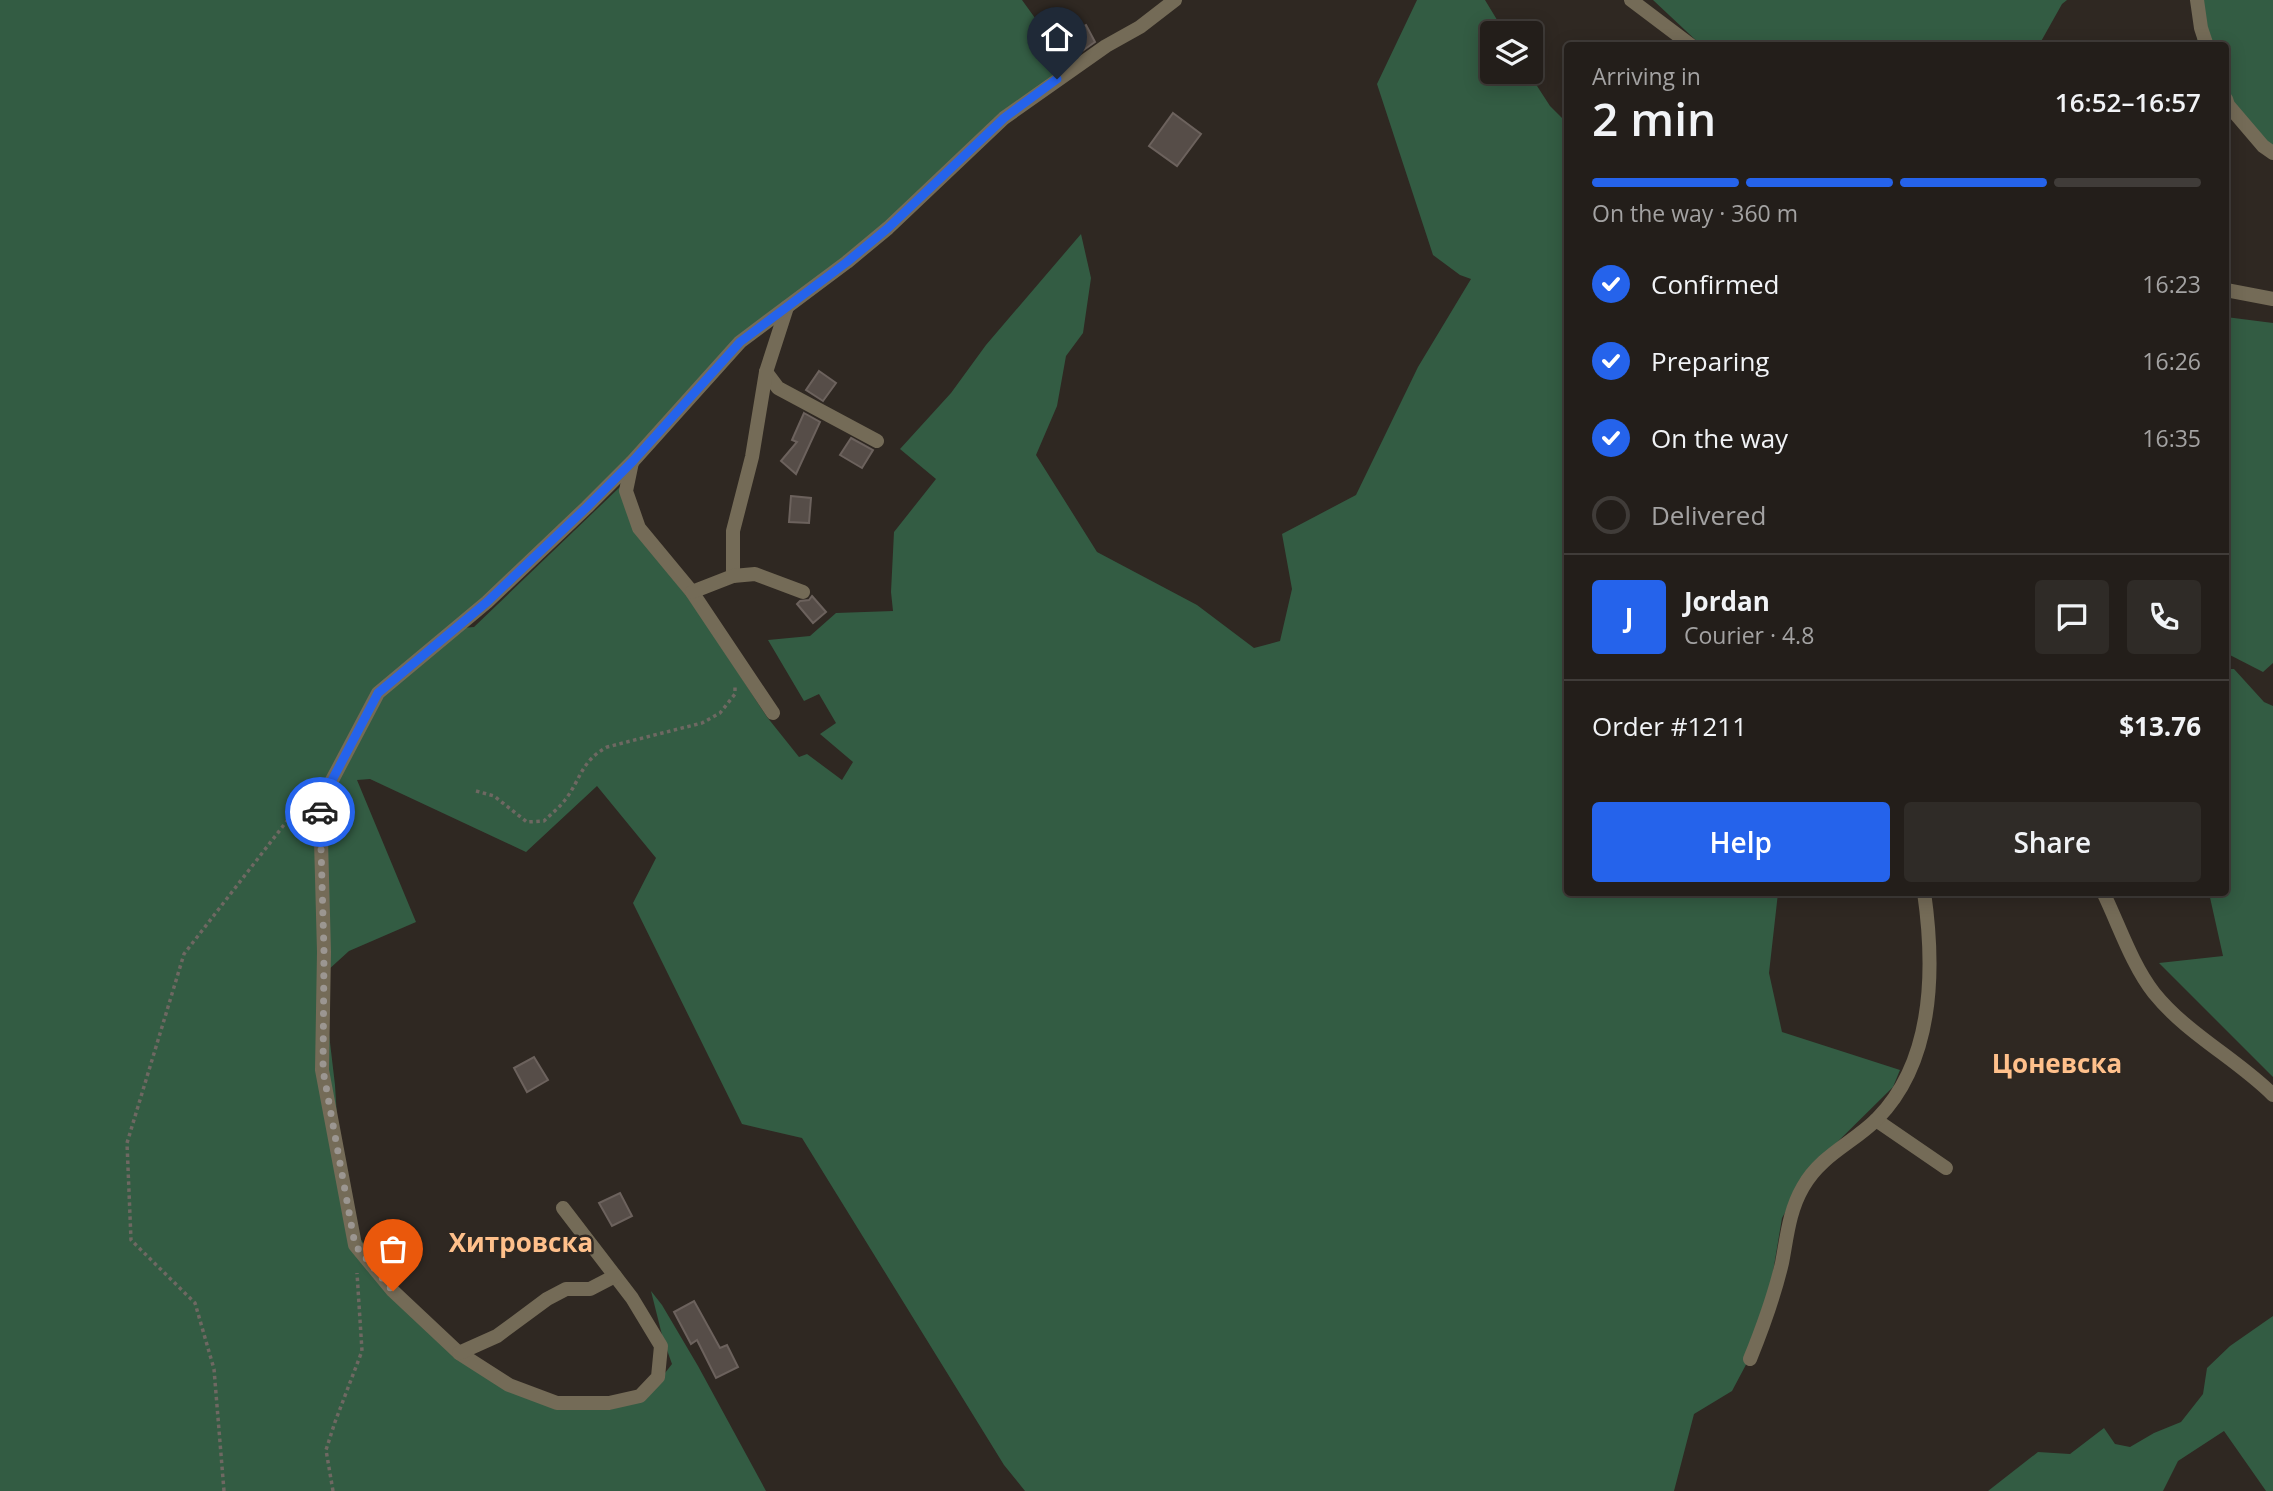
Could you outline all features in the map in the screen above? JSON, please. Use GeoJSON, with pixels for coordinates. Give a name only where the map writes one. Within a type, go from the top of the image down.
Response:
{"type":"FeatureCollection","features":[{"type":"Feature","properties":{"kind":"street"},"geometry":{"type":"LineString","coordinates":[[564,1208],[632,1298],[661,1346],[658,1377],[640,1396],[609,1403],[557,1403],[509,1385],[459,1353],[393,1291],[355,1245],[323,1070],[324,952],[320,803],[378,693],[487,602],[587,507],[633,461],[740,342],[888,228],[1004,118],[1096,53],[1140,27],[1175,0]]}},
{"type":"Feature","properties":{"kind":"street"},"geometry":{"type":"LineString","coordinates":[[1631,0],[1687,42]]}},
{"type":"Feature","properties":{"kind":"street"},"geometry":{"type":"LineString","coordinates":[[2197,0],[2200,28],[2205,42]]}},
{"type":"Feature","properties":{"kind":"street"},"geometry":{"type":"LineString","coordinates":[[2229,106],[2263,146],[2273,153]]}},
{"type":"Feature","properties":{"kind":"street"},"geometry":{"type":"LineString","coordinates":[[2229,291],[2273,299]]}},
{"type":"Feature","properties":{"kind":"street"},"geometry":{"type":"LineString","coordinates":[[733,576],[733,531],[752,457],[766,372],[788,306]]}},
{"type":"Feature","properties":{"kind":"street"},"geometry":{"type":"LineString","coordinates":[[766,372],[778,388],[877,441]]}},
{"type":"Feature","properties":{"kind":"street"},"geometry":{"type":"LineString","coordinates":[[633,461],[626,491],[639,528],[692,592],[773,713]]}},
{"type":"Feature","properties":{"kind":"street"},"geometry":{"type":"LineString","coordinates":[[692,592],[733,576],[754,574],[803,592]]}},
{"type":"Feature","properties":{"kind":"street"},"geometry":{"type":"LineString","coordinates":[[1750,1359],[1769,1313],[1789,1218],[1803,1186],[1823,1161],[1876,1120],[1892,1100],[1911,1068],[1922,1031],[1928,985],[1928,923],[1925,896]]}},
{"type":"Feature","properties":{"kind":"street"},"geometry":{"type":"LineString","coordinates":[[2105,896],[2154,993],[2183,1021],[2273,1095]]}},
{"type":"Feature","properties":{"kind":"street"},"geometry":{"type":"LineString","coordinates":[[1876,1120],[1946,1168]]}},
{"type":"Feature","properties":{"kind":"street"},"geometry":{"type":"LineString","coordinates":[[459,1353],[497,1336],[547,1299],[566,1289],[590,1289],[615,1276]]}},
{"type":"Feature","properties":{"kind":"path"},"geometry":{"type":"LineString","coordinates":[[476,791],[494,796],[527,822],[544,821],[566,800],[586,762],[595,753],[607,747],[702,723],[720,713],[735,694],[734,653]]}},
{"type":"Feature","properties":{"kind":"path"},"geometry":{"type":"LineString","coordinates":[[224,1491],[214,1368],[195,1303],[131,1240],[127,1143],[184,954],[311,789]]}},
{"type":"Feature","properties":{"kind":"path"},"geometry":{"type":"LineString","coordinates":[[333,1491],[326,1450],[362,1351],[355,1245]]}},
{"type":"Feature","properties":{"kind":"green space"},"geometry":{"type":"Polygon","coordinates":[[[0,0],[1022,0],[1069,65],[915,205],[763,321],[462,628],[474,627],[624,483],[632,526],[698,611],[767,717],[799,757],[807,754],[842,780],[853,762],[820,734],[836,723],[819,694],[804,701],[768,640],[810,636],[836,613],[893,611],[891,592],[894,532],[936,479],[900,449],[951,393],[986,345],[1081,234],[1091,278],[1083,333],[1066,356],[1057,406],[1036,455],[1097,552],[1197,605],[1254,648],[1280,641],[1292,589],[1282,534],[1356,495],[1418,367],[1471,279],[1460,275],[1433,255],[1377,84],[1417,0],[1485,0],[1498,21],[1480,21],[1480,84],[1536,84],[1550,106],[1564,120],[1564,896],[1778,896],[1769,973],[1782,1032],[1900,1070],[1893,1087],[1810,1169],[1782,1218],[1765,1320],[1758,1342],[1732,1391],[1694,1414],[1674,1491],[1025,1491],[1004,1465],[802,1138],[742,1124],[633,903],[656,858],[597,786],[526,852],[370,779],[357,780],[416,922],[349,951],[327,971],[327,1017],[335,1085],[343,1216],[429,1329],[535,1399],[621,1400],[658,1382],[672,1364],[651,1291],[698,1366],[766,1491],[0,1491],[0,0]]]}},
{"type":"Feature","properties":{"kind":"green space"},"geometry":{"type":"Polygon","coordinates":[[[1653,0],[2067,0],[2062,4],[2041,42],[1698,42],[1653,0]]]}},
{"type":"Feature","properties":{"kind":"green space"},"geometry":{"type":"Polygon","coordinates":[[[2192,0],[2273,0],[2273,154],[2229,112],[2229,42],[2198,42],[2192,0]]]}},
{"type":"Feature","properties":{"kind":"green space"},"geometry":{"type":"Polygon","coordinates":[[[2229,317],[2273,323],[2273,663],[2263,672],[2229,655],[2229,317]]]}},
{"type":"Feature","properties":{"kind":"green space"},"geometry":{"type":"Polygon","coordinates":[[[2229,669],[2234,669],[2264,702],[2273,706],[2273,1077],[2159,963],[2223,956],[2210,896],[2229,896],[2229,669]]]}},
{"type":"Feature","properties":{"kind":"green space"},"geometry":{"type":"Polygon","coordinates":[[[2273,1316],[2273,1491],[2266,1491],[2224,1431],[2178,1461],[2163,1491],[1988,1491],[2038,1452],[2070,1454],[2104,1428],[2115,1444],[2130,1447],[2181,1422],[2203,1394],[2207,1368],[2230,1346],[2273,1316]]]}},
{"type":"Feature","properties":{"kind":"building"},"geometry":{"type":"Polygon","coordinates":[[[1086,25],[1095,42],[1075,56],[1065,36],[1086,25]]]}},
{"type":"Feature","properties":{"kind":"building"},"geometry":{"type":"Polygon","coordinates":[[[1173,113],[1201,134],[1177,166],[1149,146],[1173,113]]]}},
{"type":"Feature","properties":{"kind":"building"},"geometry":{"type":"Polygon","coordinates":[[[819,371],[836,383],[823,401],[806,390],[819,371]]]}},
{"type":"Feature","properties":{"kind":"building"},"geometry":{"type":"Polygon","coordinates":[[[804,413],[820,422],[796,474],[781,461],[797,442],[792,440],[804,413]]]}},
{"type":"Feature","properties":{"kind":"building"},"geometry":{"type":"Polygon","coordinates":[[[851,438],[873,450],[862,468],[840,455],[851,438]]]}},
{"type":"Feature","properties":{"kind":"building"},"geometry":{"type":"Polygon","coordinates":[[[791,496],[811,498],[809,523],[789,522],[791,496]]]}},
{"type":"Feature","properties":{"kind":"building"},"geometry":{"type":"Polygon","coordinates":[[[812,596],[826,612],[813,623],[797,604],[809,600],[812,596]]]}},
{"type":"Feature","properties":{"kind":"building"},"geometry":{"type":"Polygon","coordinates":[[[534,1057],[548,1080],[527,1092],[514,1068],[534,1057]]]}},
{"type":"Feature","properties":{"kind":"building"},"geometry":{"type":"Polygon","coordinates":[[[620,1193],[632,1216],[612,1226],[599,1203],[620,1193]]]}},
{"type":"Feature","properties":{"kind":"building"},"geometry":{"type":"Polygon","coordinates":[[[694,1301],[720,1348],[727,1345],[738,1367],[716,1378],[697,1340],[691,1344],[674,1312],[694,1301]]]}},
{"type":"Feature","properties":{"kind":"way so far"},"geometry":{"type":"LineString","coordinates":[[320,812],[324,952],[323,1070],[355,1245],[393,1291]]}},
{"type":"Feature","properties":{"kind":"district","name":"Цоневска"},"geometry":{"type":"Point","coordinates":[2057,1063]}},
{"type":"Feature","properties":{"kind":"district","name":"Хитровска"},"geometry":{"type":"Point","coordinates":[521,1242]}},
{"type":"Feature","properties":{"kind":"route"},"geometry":{"type":"LineString","coordinates":[[320,812],[320,803],[378,693],[487,602],[587,507],[633,461],[740,342],[888,228],[1004,118],[1057,79]]}}]}
